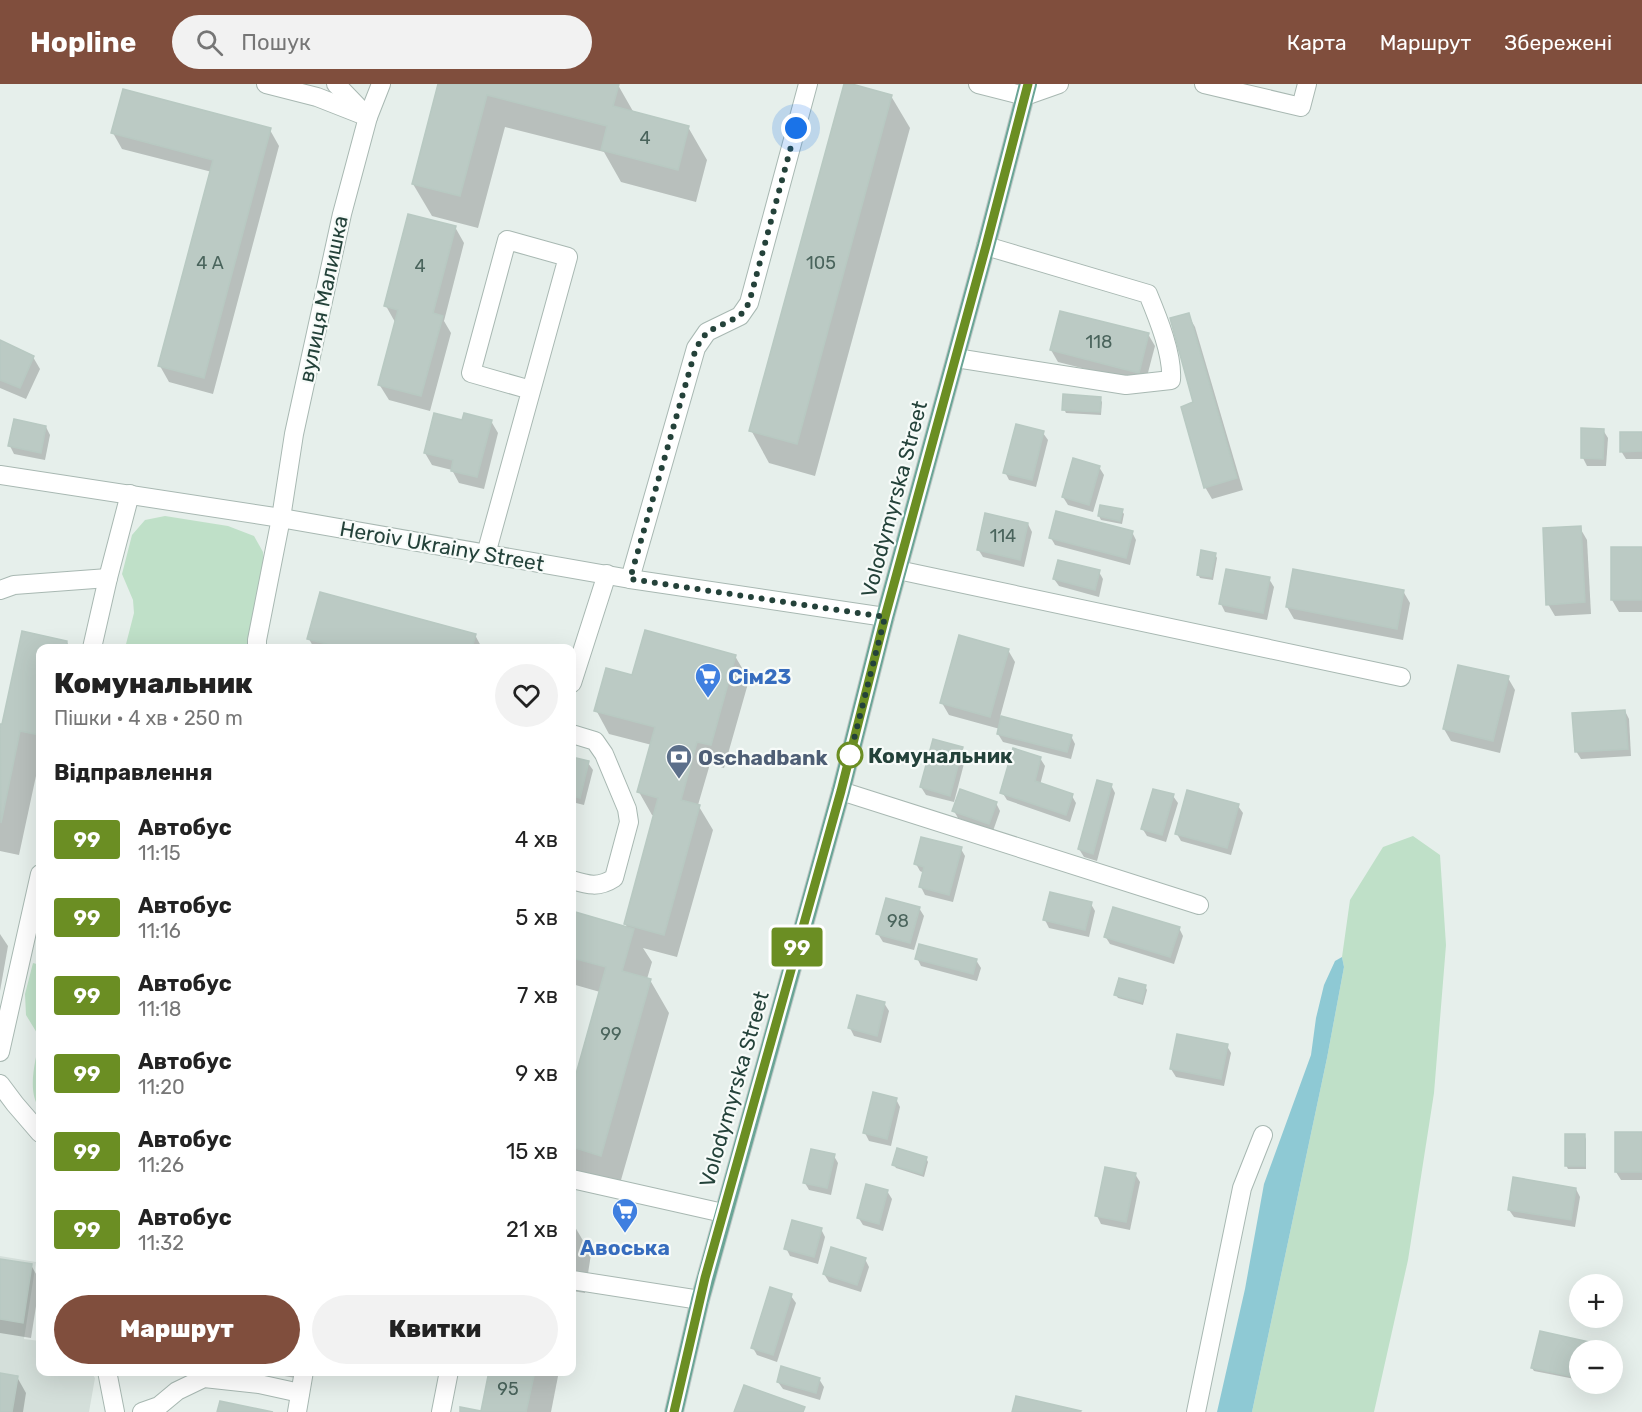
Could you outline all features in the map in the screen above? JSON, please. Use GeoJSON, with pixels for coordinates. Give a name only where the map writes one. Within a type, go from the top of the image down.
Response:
{"type":"FeatureCollection","features":[{"type":"Feature","properties":{"kind":"main road","name":"Volodymyrska Street"},"geometry":{"type":"LineString","coordinates":[[674,1412],[723,1213],[841,791],[885,617],[1026,90]]}},
{"type":"Feature","properties":{"kind":"street"},"geometry":{"type":"LineString","coordinates":[[266,84],[316,98],[368,117]]}},
{"type":"Feature","properties":{"kind":"street"},"geometry":{"type":"LineString","coordinates":[[336,84],[368,117]]}},
{"type":"Feature","properties":{"kind":"street","name":"вулиця Малишка"},"geometry":{"type":"LineString","coordinates":[[257,644],[294,434],[342,214],[368,117],[381,84]]}},
{"type":"Feature","properties":{"kind":"street"},"geometry":{"type":"LineString","coordinates":[[630,579],[696,348],[707,332],[740,316],[749,303],[808,84]]}},
{"type":"Feature","properties":{"kind":"street"},"geometry":{"type":"LineString","coordinates":[[978,84],[1026,90],[1059,84]]}},
{"type":"Feature","properties":{"kind":"street"},"geometry":{"type":"LineString","coordinates":[[1204,84],[1301,107],[1307,84]]}},
{"type":"Feature","properties":{"kind":"street"},"geometry":{"type":"LineString","coordinates":[[486,555],[568,257],[507,240],[471,373],[531,390]]}},
{"type":"Feature","properties":{"kind":"street"},"geometry":{"type":"LineString","coordinates":[[956,358],[1126,385],[1171,380],[1172,369],[1148,294],[986,246]]}},
{"type":"Feature","properties":{"kind":"street","name":"Heroiv Ukrainy Street"},"geometry":{"type":"LineString","coordinates":[[0,475],[281,518],[630,579],[885,617]]}},
{"type":"Feature","properties":{"kind":"street"},"geometry":{"type":"LineString","coordinates":[[93,644],[130,494]]}},
{"type":"Feature","properties":{"kind":"street"},"geometry":{"type":"LineString","coordinates":[[898,570],[1401,677]]}},
{"type":"Feature","properties":{"kind":"street"},"geometry":{"type":"LineString","coordinates":[[576,671],[608,574]]}},
{"type":"Feature","properties":{"kind":"street"},"geometry":{"type":"LineString","coordinates":[[0,590],[14,585],[108,578]]}},
{"type":"Feature","properties":{"kind":"street"},"geometry":{"type":"LineString","coordinates":[[576,735],[595,741],[604,754],[627,809],[629,822],[614,878],[606,883],[588,885],[576,881]]}},
{"type":"Feature","properties":{"kind":"street"},"geometry":{"type":"LineString","coordinates":[[841,791],[1199,905]]}},
{"type":"Feature","properties":{"kind":"street"},"geometry":{"type":"LineString","coordinates":[[0,1052],[36,892]]}},
{"type":"Feature","properties":{"kind":"street"},"geometry":{"type":"LineString","coordinates":[[0,1083],[36,1128]]}},
{"type":"Feature","properties":{"kind":"street"},"geometry":{"type":"LineString","coordinates":[[1196,1412],[1242,1188],[1263,1135]]}},
{"type":"Feature","properties":{"kind":"street"},"geometry":{"type":"LineString","coordinates":[[576,1180],[723,1213]]}},
{"type":"Feature","properties":{"kind":"street"},"geometry":{"type":"LineString","coordinates":[[576,1281],[700,1300]]}},
{"type":"Feature","properties":{"kind":"street"},"geometry":{"type":"LineString","coordinates":[[108,1376],[115,1412]]}},
{"type":"Feature","properties":{"kind":"street"},"geometry":{"type":"LineString","coordinates":[[297,1412],[303,1376]]}},
{"type":"Feature","properties":{"kind":"street"},"geometry":{"type":"LineString","coordinates":[[441,1412],[448,1376]]}},
{"type":"Feature","properties":{"kind":"street"},"geometry":{"type":"LineString","coordinates":[[142,1412],[159,1406],[177,1391],[204,1378],[259,1384],[300,1394]]}},
{"type":"Feature","properties":{"kind":"shaded area"},"geometry":{"type":"Polygon","coordinates":[[[0,1256],[36,1262],[24,1339],[36,1340],[36,1376],[94,1376],[95,1378],[89,1412],[0,1412],[0,1256]]]}},
{"type":"Feature","properties":{"kind":"green space"},"geometry":{"type":"Polygon","coordinates":[[[165,516],[228,526],[254,536],[263,552],[265,576],[249,644],[126,644],[134,613],[133,600],[122,574],[132,535],[145,520],[165,516]]]}},
{"type":"Feature","properties":{"kind":"green space"},"geometry":{"type":"Polygon","coordinates":[[[1413,836],[1440,855],[1446,945],[1434,1093],[1408,1260],[1374,1412],[1252,1412],[1327,1058],[1344,967],[1342,957],[1350,900],[1383,847],[1413,836]]]}},
{"type":"Feature","properties":{"kind":"green space"},"geometry":{"type":"Polygon","coordinates":[[[33,963],[36,964],[36,1031],[26,1015],[25,994],[33,963]]]}},
{"type":"Feature","properties":{"kind":"green space"},"geometry":{"type":"Polygon","coordinates":[[[36,1060],[36,1102],[33,1084],[36,1060]]]}},
{"type":"Feature","properties":{"kind":"water"},"geometry":{"type":"Polygon","coordinates":[[[1342,957],[1344,967],[1327,1058],[1252,1412],[1217,1412],[1245,1289],[1264,1184],[1311,1055],[1316,1018],[1324,985],[1335,961],[1342,957]]]}},
{"type":"Feature","properties":{"kind":"building"},"geometry":{"type":"Polygon","coordinates":[[[438,84],[619,84],[613,106],[689,126],[678,170],[601,150],[607,126],[487,95],[460,196],[412,184],[438,84]]]}},
{"type":"Feature","properties":{"kind":"building"},"geometry":{"type":"Polygon","coordinates":[[[844,84],[892,95],[797,444],[749,431],[844,84]]]}},
{"type":"Feature","properties":{"kind":"building"},"geometry":{"type":"Polygon","coordinates":[[[123,89],[271,128],[204,378],[158,366],[213,160],[111,133],[123,89]]]}},
{"type":"Feature","properties":{"kind":"building"},"geometry":{"type":"Polygon","coordinates":[[[408,214],[456,226],[433,313],[443,316],[421,396],[378,385],[398,310],[384,306],[408,214]]]}},
{"type":"Feature","properties":{"kind":"building"},"geometry":{"type":"Polygon","coordinates":[[[1060,311],[1149,333],[1139,373],[1050,350],[1060,311]]]}},
{"type":"Feature","properties":{"kind":"building"},"geometry":{"type":"Polygon","coordinates":[[[1189,313],[1237,478],[1204,488],[1181,407],[1193,402],[1170,318],[1189,313]]]}},
{"type":"Feature","properties":{"kind":"building"},"geometry":{"type":"Polygon","coordinates":[[[0,340],[34,356],[20,388],[0,380],[0,340]]]}},
{"type":"Feature","properties":{"kind":"building"},"geometry":{"type":"Polygon","coordinates":[[[1063,394],[1101,397],[1100,412],[1062,410],[1063,394]]]}},
{"type":"Feature","properties":{"kind":"building"},"geometry":{"type":"Polygon","coordinates":[[[434,413],[462,420],[464,413],[492,420],[477,477],[451,471],[453,460],[424,453],[434,413]]]}},
{"type":"Feature","properties":{"kind":"building"},"geometry":{"type":"Polygon","coordinates":[[[14,419],[46,426],[41,453],[8,446],[14,419]]]}},
{"type":"Feature","properties":{"kind":"building"},"geometry":{"type":"Polygon","coordinates":[[[1016,424],[1044,431],[1032,480],[1003,473],[1016,424]]]}},
{"type":"Feature","properties":{"kind":"building"},"geometry":{"type":"Polygon","coordinates":[[[1581,428],[1604,429],[1603,459],[1581,458],[1581,428]]]}},
{"type":"Feature","properties":{"kind":"building"},"geometry":{"type":"Polygon","coordinates":[[[1620,432],[1642,432],[1642,451],[1620,452],[1620,432]]]}},
{"type":"Feature","properties":{"kind":"building"},"geometry":{"type":"Polygon","coordinates":[[[1073,458],[1100,466],[1089,505],[1062,497],[1073,458]]]}},
{"type":"Feature","properties":{"kind":"building"},"geometry":{"type":"Polygon","coordinates":[[[1100,505],[1123,509],[1120,521],[1098,516],[1100,505]]]}},
{"type":"Feature","properties":{"kind":"building"},"geometry":{"type":"Polygon","coordinates":[[[1056,511],[1133,531],[1126,558],[1049,538],[1056,511]]]}},
{"type":"Feature","properties":{"kind":"building"},"geometry":{"type":"Polygon","coordinates":[[[985,513],[1028,523],[1020,560],[977,550],[985,513]]]}},
{"type":"Feature","properties":{"kind":"building"},"geometry":{"type":"Polygon","coordinates":[[[1581,526],[1585,602],[1546,605],[1543,528],[1581,526]]]}},
{"type":"Feature","properties":{"kind":"building"},"geometry":{"type":"Polygon","coordinates":[[[1611,547],[1642,547],[1642,600],[1611,600],[1611,547]]]}},
{"type":"Feature","properties":{"kind":"building"},"geometry":{"type":"Polygon","coordinates":[[[1201,550],[1216,553],[1211,577],[1197,575],[1201,550]]]}},
{"type":"Feature","properties":{"kind":"building"},"geometry":{"type":"Polygon","coordinates":[[[1058,560],[1100,570],[1095,590],[1053,579],[1058,560]]]}},
{"type":"Feature","properties":{"kind":"building"},"geometry":{"type":"Polygon","coordinates":[[[1226,569],[1270,577],[1263,613],[1219,604],[1226,569]]]}},
{"type":"Feature","properties":{"kind":"building"},"geometry":{"type":"Polygon","coordinates":[[[1293,569],[1404,590],[1397,629],[1286,607],[1293,569]]]}},
{"type":"Feature","properties":{"kind":"building"},"geometry":{"type":"Polygon","coordinates":[[[320,592],[476,634],[473,644],[326,644],[307,639],[320,592]]]}},
{"type":"Feature","properties":{"kind":"building"},"geometry":{"type":"Polygon","coordinates":[[[645,630],[736,655],[711,745],[697,742],[681,800],[700,805],[664,935],[624,924],[658,798],[637,792],[655,727],[594,711],[606,668],[632,675],[645,630]]]}},
{"type":"Feature","properties":{"kind":"building"},"geometry":{"type":"Polygon","coordinates":[[[22,631],[67,641],[67,644],[36,644],[36,734],[20,731],[1,823],[0,724],[2,724],[22,631]]]}},
{"type":"Feature","properties":{"kind":"building"},"geometry":{"type":"Polygon","coordinates":[[[959,635],[1009,649],[990,717],[940,703],[959,635]]]}},
{"type":"Feature","properties":{"kind":"building"},"geometry":{"type":"Polygon","coordinates":[[[1458,665],[1509,676],[1493,741],[1443,729],[1458,665]]]}},
{"type":"Feature","properties":{"kind":"building"},"geometry":{"type":"Polygon","coordinates":[[[1625,710],[1628,749],[1575,752],[1572,713],[1625,710]]]}},
{"type":"Feature","properties":{"kind":"building"},"geometry":{"type":"Polygon","coordinates":[[[1001,716],[1072,735],[1067,752],[997,734],[1001,716]]]}},
{"type":"Feature","properties":{"kind":"building"},"geometry":{"type":"Polygon","coordinates":[[[933,739],[963,747],[950,796],[920,787],[933,739]]]}},
{"type":"Feature","properties":{"kind":"building"},"geometry":{"type":"Polygon","coordinates":[[[1013,748],[1041,757],[1035,781],[1073,794],[1066,815],[1000,793],[1013,748]]]}},
{"type":"Feature","properties":{"kind":"building"},"geometry":{"type":"Polygon","coordinates":[[[576,758],[589,761],[580,798],[576,797],[576,758]]]}},
{"type":"Feature","properties":{"kind":"building"},"geometry":{"type":"Polygon","coordinates":[[[1097,780],[1112,784],[1093,854],[1078,849],[1097,780]]]}},
{"type":"Feature","properties":{"kind":"building"},"geometry":{"type":"Polygon","coordinates":[[[960,789],[997,802],[989,824],[952,811],[960,789]]]}},
{"type":"Feature","properties":{"kind":"building"},"geometry":{"type":"Polygon","coordinates":[[[1153,789],[1174,794],[1162,835],[1141,829],[1153,789]]]}},
{"type":"Feature","properties":{"kind":"building"},"geometry":{"type":"Polygon","coordinates":[[[1187,790],[1239,804],[1227,848],[1175,834],[1187,790]]]}},
{"type":"Feature","properties":{"kind":"building"},"geometry":{"type":"Polygon","coordinates":[[[921,837],[962,847],[949,895],[919,887],[924,867],[914,864],[921,837]]]}},
{"type":"Feature","properties":{"kind":"building"},"geometry":{"type":"Polygon","coordinates":[[[1050,892],[1092,902],[1085,930],[1043,920],[1050,892]]]}},
{"type":"Feature","properties":{"kind":"building"},"geometry":{"type":"Polygon","coordinates":[[[886,898],[920,907],[910,943],[876,934],[886,898]]]}},
{"type":"Feature","properties":{"kind":"building"},"geometry":{"type":"Polygon","coordinates":[[[1113,907],[1180,927],[1170,957],[1104,937],[1113,907]]]}},
{"type":"Feature","properties":{"kind":"building"},"geometry":{"type":"Polygon","coordinates":[[[576,912],[634,929],[622,971],[651,979],[601,1156],[576,1148],[576,1074],[606,967],[576,959],[576,912]]]}},
{"type":"Feature","properties":{"kind":"building"},"geometry":{"type":"Polygon","coordinates":[[[919,944],[977,959],[973,974],[915,959],[919,944]]]}},
{"type":"Feature","properties":{"kind":"building"},"geometry":{"type":"Polygon","coordinates":[[[1119,978],[1146,985],[1142,1002],[1114,995],[1119,978]]]}},
{"type":"Feature","properties":{"kind":"building"},"geometry":{"type":"Polygon","coordinates":[[[857,995],[885,1002],[877,1036],[848,1028],[857,995]]]}},
{"type":"Feature","properties":{"kind":"building"},"geometry":{"type":"Polygon","coordinates":[[[1177,1034],[1228,1044],[1221,1079],[1170,1069],[1177,1034]]]}},
{"type":"Feature","properties":{"kind":"building"},"geometry":{"type":"Polygon","coordinates":[[[873,1092],[897,1098],[887,1139],[863,1133],[873,1092]]]}},
{"type":"Feature","properties":{"kind":"building"},"geometry":{"type":"Polygon","coordinates":[[[1615,1132],[1642,1132],[1642,1172],[1615,1172],[1615,1132]]]}},
{"type":"Feature","properties":{"kind":"building"},"geometry":{"type":"Polygon","coordinates":[[[1565,1134],[1585,1134],[1585,1166],[1565,1166],[1565,1134]]]}},
{"type":"Feature","properties":{"kind":"building"},"geometry":{"type":"Polygon","coordinates":[[[897,1148],[927,1157],[922,1174],[892,1165],[897,1148]]]}},
{"type":"Feature","properties":{"kind":"building"},"geometry":{"type":"Polygon","coordinates":[[[811,1149],[835,1154],[827,1188],[803,1183],[811,1149]]]}},
{"type":"Feature","properties":{"kind":"building"},"geometry":{"type":"Polygon","coordinates":[[[1105,1167],[1136,1173],[1126,1222],[1095,1216],[1105,1167]]]}},
{"type":"Feature","properties":{"kind":"building"},"geometry":{"type":"Polygon","coordinates":[[[1513,1177],[1576,1188],[1571,1220],[1508,1210],[1513,1177]]]}},
{"type":"Feature","properties":{"kind":"building"},"geometry":{"type":"Polygon","coordinates":[[[866,1184],[888,1190],[879,1224],[857,1218],[866,1184]]]}},
{"type":"Feature","properties":{"kind":"building"},"geometry":{"type":"Polygon","coordinates":[[[792,1220],[822,1228],[814,1257],[784,1249],[792,1220]]]}},
{"type":"Feature","properties":{"kind":"building"},"geometry":{"type":"Polygon","coordinates":[[[831,1247],[866,1258],[857,1285],[823,1274],[831,1247]]]}},
{"type":"Feature","properties":{"kind":"building"},"geometry":{"type":"Polygon","coordinates":[[[0,1259],[32,1264],[23,1323],[0,1319],[0,1259]]]}},
{"type":"Feature","properties":{"kind":"building"},"geometry":{"type":"Polygon","coordinates":[[[770,1287],[792,1294],[773,1355],[751,1348],[770,1287]]]}},
{"type":"Feature","properties":{"kind":"building"},"geometry":{"type":"Polygon","coordinates":[[[1540,1331],[1580,1340],[1569,1340],[1569,1376],[1531,1368],[1540,1331]]]}},
{"type":"Feature","properties":{"kind":"building"},"geometry":{"type":"Polygon","coordinates":[[[781,1366],[820,1378],[816,1393],[777,1382],[781,1366]]]}},
{"type":"Feature","properties":{"kind":"building"},"geometry":{"type":"Polygon","coordinates":[[[0,1373],[18,1376],[12,1412],[0,1412],[0,1373]]]}},
{"type":"Feature","properties":{"kind":"building"},"geometry":{"type":"Polygon","coordinates":[[[488,1376],[534,1376],[526,1412],[460,1412],[460,1407],[481,1411],[488,1376]]]}},
{"type":"Feature","properties":{"kind":"building"},"geometry":{"type":"Polygon","coordinates":[[[744,1385],[805,1407],[803,1412],[734,1412],[744,1385]]]}},
{"type":"Feature","properties":{"kind":"building"},"geometry":{"type":"Polygon","coordinates":[[[1016,1396],[1081,1411],[1012,1412],[1016,1396]]]}},
{"type":"Feature","properties":{"kind":"building"},"geometry":{"type":"Polygon","coordinates":[[[220,1401],[273,1412],[217,1412],[220,1401]]]}},
{"type":"Feature","properties":{"kind":"bus line","name":"99"},"geometry":{"type":"LineString","coordinates":[[674,1412],[705,1278],[841,791],[885,617],[1028,84]]}},
{"type":"Feature","properties":{"kind":"place","name":"Сім23"},"geometry":{"type":"Point","coordinates":[708,699]}},
{"type":"Feature","properties":{"kind":"place","name":"Комунальник"},"geometry":{"type":"Point","coordinates":[850,755]}},
{"type":"Feature","properties":{"kind":"place","name":"Oschadbank"},"geometry":{"type":"Point","coordinates":[679,780]}},
{"type":"Feature","properties":{"kind":"place","name":"Авоська"},"geometry":{"type":"Point","coordinates":[625,1234]}},
{"type":"Feature","properties":{"kind":"route"},"geometry":{"type":"LineString","coordinates":[[796,128],[749,303],[740,316],[707,332],[696,348],[630,579],[885,617],[850,755]]}}]}
